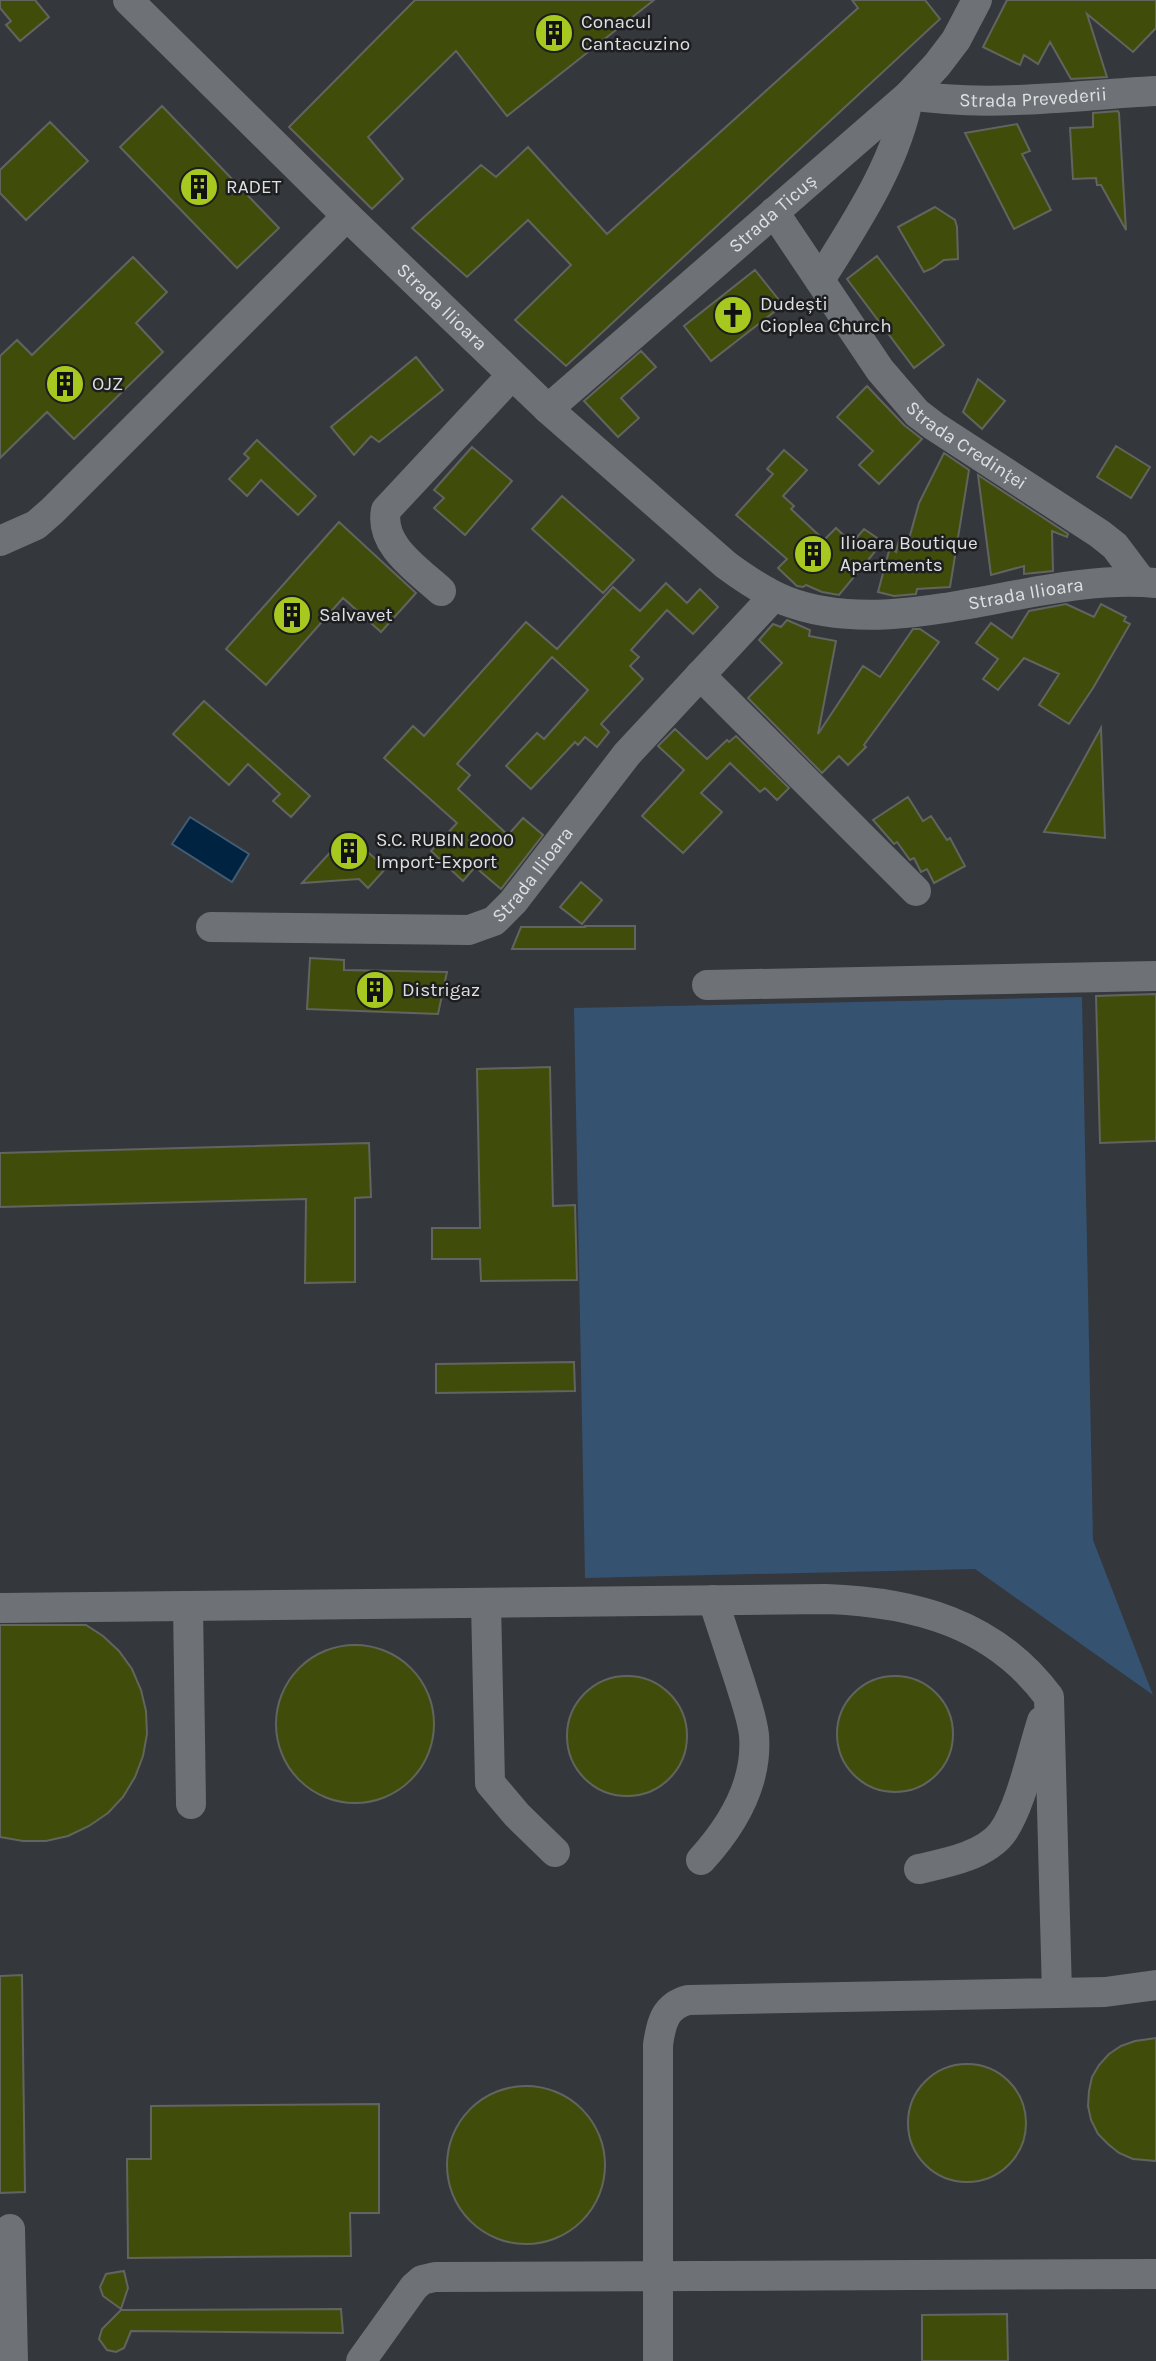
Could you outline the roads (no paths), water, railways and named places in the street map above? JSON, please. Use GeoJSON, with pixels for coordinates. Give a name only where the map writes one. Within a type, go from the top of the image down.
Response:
{"type":"FeatureCollection","features":[{"type":"Feature","properties":{"kind":"street","name":"Strada Ilioara"},"geometry":{"type":"LineString","coordinates":[[128,0],[548,409],[726,565],[774,596],[804,607],[832,612],[891,615],[1061,587],[1149,582]]}},
{"type":"Feature","properties":{"kind":"street","name":"Strada Ticuș"},"geometry":{"type":"LineString","coordinates":[[548,409],[909,95],[956,40],[977,0]]}},
{"type":"Feature","properties":{"kind":"street","name":"Strada Prevederii"},"geometry":{"type":"LineString","coordinates":[[909,95],[942,100],[978,101],[1156,90]]}},
{"type":"Feature","properties":{"kind":"street"},"geometry":{"type":"LineString","coordinates":[[820,280],[863,212],[885,167],[901,130],[909,95]]}},
{"type":"Feature","properties":{"kind":"street","name":"Strada Credinței"},"geometry":{"type":"LineString","coordinates":[[774,212],[880,370],[917,413],[1100,534],[1149,582]]}},
{"type":"Feature","properties":{"kind":"street"},"geometry":{"type":"LineString","coordinates":[[0,541],[36,525],[347,216]]}},
{"type":"Feature","properties":{"kind":"street"},"geometry":{"type":"LineString","coordinates":[[440,590],[387,536],[383,523],[386,510],[512,375]]}},
{"type":"Feature","properties":{"kind":"street"},"geometry":{"type":"LineString","coordinates":[[0,527],[36,525]]}},
{"type":"Feature","properties":{"kind":"street","name":"Strada Ilioara"},"geometry":{"type":"LineString","coordinates":[[211,927],[469,930],[487,925],[513,902],[607,779],[774,596]]}},
{"type":"Feature","properties":{"kind":"street"},"geometry":{"type":"LineString","coordinates":[[700,675],[916,891]]}},
{"type":"Feature","properties":{"kind":"street"},"geometry":{"type":"LineString","coordinates":[[706,985],[1156,976]]}},
{"type":"Feature","properties":{"kind":"street"},"geometry":{"type":"LineString","coordinates":[[701,1860],[733,1820],[746,1790],[752,1764],[754,1735],[713,1600]]}},
{"type":"Feature","properties":{"kind":"street"},"geometry":{"type":"LineString","coordinates":[[0,1608],[863,1600],[923,1612],[968,1628],[1020,1663],[1049,1697],[1057,1993]]}},
{"type":"Feature","properties":{"kind":"street"},"geometry":{"type":"LineString","coordinates":[[486,1603],[490,1783],[517,1815],[555,1852]]}},
{"type":"Feature","properties":{"kind":"street"},"geometry":{"type":"LineString","coordinates":[[188,1606],[191,1804]]}},
{"type":"Feature","properties":{"kind":"street"},"geometry":{"type":"LineString","coordinates":[[919,1869],[961,1858],[985,1847],[1002,1833],[1016,1803],[1049,1697]]}},
{"type":"Feature","properties":{"kind":"street"},"geometry":{"type":"LineString","coordinates":[[658,2361],[658,2045],[663,2019],[668,2010],[677,2003],[688,2000],[1105,1992],[1156,1985]]}},
{"type":"Feature","properties":{"kind":"street"},"geometry":{"type":"LineString","coordinates":[[10,2229],[13,2361]]}},
{"type":"Feature","properties":{"kind":"street"},"geometry":{"type":"LineString","coordinates":[[361,2361],[414,2287],[422,2280],[435,2277],[1156,2274]]}},
{"type":"Feature","properties":{"kind":"place","name":"Conacul Cantacuzino"},"geometry":{"type":"Point","coordinates":[554,33]}},
{"type":"Feature","properties":{"kind":"place","name":"RADET"},"geometry":{"type":"Point","coordinates":[199,187]}},
{"type":"Feature","properties":{"kind":"place","name":"Dudești Cioplea Church"},"geometry":{"type":"Point","coordinates":[733,315]}},
{"type":"Feature","properties":{"kind":"place","name":"OJZ"},"geometry":{"type":"Point","coordinates":[65,384]}},
{"type":"Feature","properties":{"kind":"place","name":"Ilioara Boutique Apartments"},"geometry":{"type":"Point","coordinates":[813,554]}},
{"type":"Feature","properties":{"kind":"place","name":"Salvavet"},"geometry":{"type":"Point","coordinates":[292,615]}},
{"type":"Feature","properties":{"kind":"place","name":"S.C. RUBIN 2000 Import-Export"},"geometry":{"type":"Point","coordinates":[349,851]}},
{"type":"Feature","properties":{"kind":"place","name":"Distrigaz"},"geometry":{"type":"Point","coordinates":[375,990]}}]}
